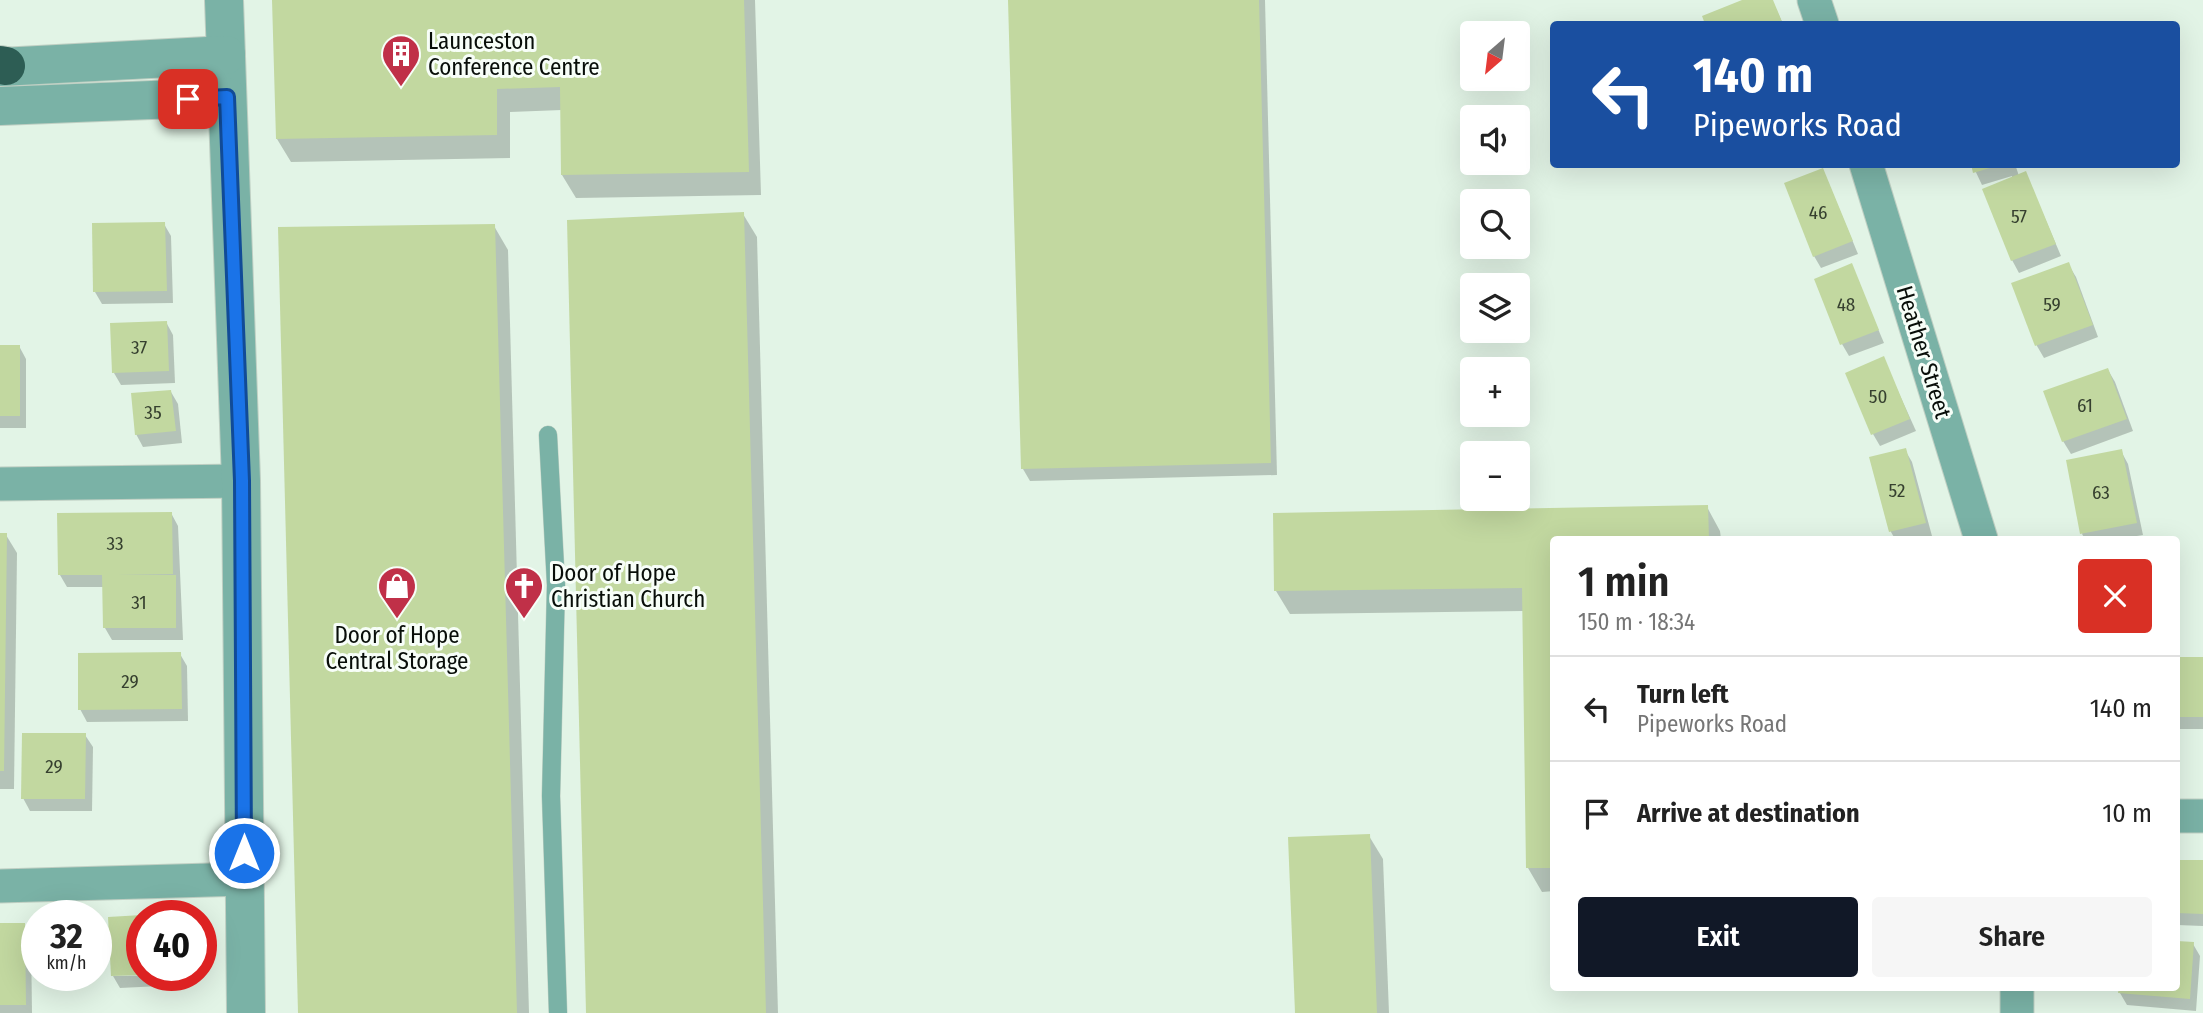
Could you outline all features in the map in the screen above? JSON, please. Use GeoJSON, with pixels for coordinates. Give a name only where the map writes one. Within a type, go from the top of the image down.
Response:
{"type":"FeatureCollection","features":[{"type":"Feature","properties":{"kind":"street"},"geometry":{"type":"LineString","coordinates":[[225,0],[242,481],[246,1013]]}},
{"type":"Feature","properties":{"kind":"street"},"geometry":{"type":"LineString","coordinates":[[1814,0],[1821,21]]}},
{"type":"Feature","properties":{"kind":"street"},"geometry":{"type":"LineString","coordinates":[[2,66],[226,55]]}},
{"type":"Feature","properties":{"kind":"street"},"geometry":{"type":"LineString","coordinates":[[0,106],[227,97]]}},
{"type":"Feature","properties":{"kind":"street","name":"Heather Street"},"geometry":{"type":"LineString","coordinates":[[1867,168],[1980,536]]}},
{"type":"Feature","properties":{"kind":"street"},"geometry":{"type":"LineString","coordinates":[[0,484],[242,481]]}},
{"type":"Feature","properties":{"kind":"street"},"geometry":{"type":"LineString","coordinates":[[2180,816],[2203,816]]}},
{"type":"Feature","properties":{"kind":"street"},"geometry":{"type":"LineString","coordinates":[[0,886],[245,879]]}},
{"type":"Feature","properties":{"kind":"street"},"geometry":{"type":"LineString","coordinates":[[2017,991],[2017,1013]]}},
{"type":"Feature","properties":{"kind":"lane"},"geometry":{"type":"LineString","coordinates":[[548,435],[556,585],[551,796],[558,1013]]}},
{"type":"Feature","properties":{"kind":"building","name":"Launceston Conference Centre"},"geometry":{"type":"Polygon","coordinates":[[[272,0],[744,0],[749,172],[561,175],[560,87],[497,89],[497,135],[276,139],[272,0]]]}},
{"type":"Feature","properties":{"kind":"building"},"geometry":{"type":"Polygon","coordinates":[[[1008,0],[1259,0],[1271,463],[1021,469],[1008,0]]]}},
{"type":"Feature","properties":{"kind":"building"},"geometry":{"type":"Polygon","coordinates":[[[1742,0],[1773,0],[1782,21],[1704,21],[1702,16],[1742,0]]]}},
{"type":"Feature","properties":{"kind":"building"},"geometry":{"type":"Polygon","coordinates":[[[1823,168],[1853,241],[1813,257],[1784,183],[1823,168]]]}},
{"type":"Feature","properties":{"kind":"building"},"geometry":{"type":"Polygon","coordinates":[[[1972,168],[1990,168],[1973,173],[1972,168]]]}},
{"type":"Feature","properties":{"kind":"building"},"geometry":{"type":"Polygon","coordinates":[[[2026,171],[2056,244],[2011,261],[1982,189],[2026,171]]]}},
{"type":"Feature","properties":{"kind":"building"},"geometry":{"type":"Polygon","coordinates":[[[744,212],[766,1013],[586,1013],[567,220],[744,212]]]}},
{"type":"Feature","properties":{"kind":"building"},"geometry":{"type":"Polygon","coordinates":[[[165,222],[167,291],[93,292],[92,223],[165,222]]]}},
{"type":"Feature","properties":{"kind":"building","name":"Door of Hope Central Storage"},"geometry":{"type":"Polygon","coordinates":[[[495,224],[517,1013],[298,1013],[278,227],[495,224]]]}},
{"type":"Feature","properties":{"kind":"building"},"geometry":{"type":"Polygon","coordinates":[[[2069,262],[2093,325],[2035,346],[2011,283],[2069,262]]]}},
{"type":"Feature","properties":{"kind":"building"},"geometry":{"type":"Polygon","coordinates":[[[1852,263],[1879,330],[1840,345],[1814,279],[1852,263]]]}},
{"type":"Feature","properties":{"kind":"building"},"geometry":{"type":"Polygon","coordinates":[[[167,321],[169,371],[112,373],[110,323],[167,321]]]}},
{"type":"Feature","properties":{"kind":"building"},"geometry":{"type":"Polygon","coordinates":[[[0,345],[20,345],[20,416],[0,416],[0,345]]]}},
{"type":"Feature","properties":{"kind":"building"},"geometry":{"type":"Polygon","coordinates":[[[1884,356],[1910,419],[1871,435],[1845,373],[1884,356]]]}},
{"type":"Feature","properties":{"kind":"building"},"geometry":{"type":"Polygon","coordinates":[[[2108,368],[2127,419],[2062,442],[2043,391],[2108,368]]]}},
{"type":"Feature","properties":{"kind":"building"},"geometry":{"type":"Polygon","coordinates":[[[171,390],[176,431],[135,435],[131,393],[171,390]]]}},
{"type":"Feature","properties":{"kind":"building"},"geometry":{"type":"Polygon","coordinates":[[[1906,448],[1926,523],[1889,532],[1869,457],[1906,448]]]}},
{"type":"Feature","properties":{"kind":"building"},"geometry":{"type":"Polygon","coordinates":[[[2122,449],[2137,523],[2080,534],[2066,460],[2122,449]]]}},
{"type":"Feature","properties":{"kind":"building"},"geometry":{"type":"Polygon","coordinates":[[[1708,505],[1709,536],[1550,536],[1550,868],[1526,868],[1522,588],[1274,591],[1273,513],[1530,511],[1530,508],[1708,505]]]}},
{"type":"Feature","properties":{"kind":"building"},"geometry":{"type":"Polygon","coordinates":[[[172,512],[173,574],[118,575],[176,575],[176,628],[103,628],[102,575],[58,575],[57,513],[172,512]]]}},
{"type":"Feature","properties":{"kind":"building"},"geometry":{"type":"Polygon","coordinates":[[[0,533],[7,533],[4,771],[0,771],[0,533]]]}},
{"type":"Feature","properties":{"kind":"building"},"geometry":{"type":"Polygon","coordinates":[[[181,652],[182,709],[78,710],[78,653],[181,652]]]}},
{"type":"Feature","properties":{"kind":"building"},"geometry":{"type":"Polygon","coordinates":[[[2180,657],[2203,657],[2203,717],[2180,717],[2180,657]]]}},
{"type":"Feature","properties":{"kind":"building"},"geometry":{"type":"Polygon","coordinates":[[[22,733],[86,733],[85,799],[21,799],[22,733]]]}},
{"type":"Feature","properties":{"kind":"building"},"geometry":{"type":"Polygon","coordinates":[[[1370,834],[1377,1013],[1295,1013],[1288,837],[1370,834]]]}},
{"type":"Feature","properties":{"kind":"building"},"geometry":{"type":"Polygon","coordinates":[[[2180,860],[2203,860],[2203,914],[2180,913],[2180,860]]]}},
{"type":"Feature","properties":{"kind":"building"},"geometry":{"type":"Polygon","coordinates":[[[126,916],[126,976],[112,976],[112,917],[126,916]]]}},
{"type":"Feature","properties":{"kind":"building"},"geometry":{"type":"Polygon","coordinates":[[[0,923],[21,923],[21,991],[26,991],[26,1005],[0,1005],[0,923]]]}},
{"type":"Feature","properties":{"kind":"building"},"geometry":{"type":"Polygon","coordinates":[[[2180,941],[2194,942],[2190,999],[2118,993],[2180,991],[2180,941]]]}},
{"type":"Feature","properties":{"kind":"place","name":"Launceston Conference Centre"},"geometry":{"type":"Point","coordinates":[401,88]}},
{"type":"Feature","properties":{"kind":"place","name":"Door of Hope Central Storage"},"geometry":{"type":"Point","coordinates":[397,620]}},
{"type":"Feature","properties":{"kind":"place","name":"Door of Hope Christian Church"},"geometry":{"type":"Point","coordinates":[524,620]}},
{"type":"Feature","properties":{"kind":"route"},"geometry":{"type":"LineString","coordinates":[[188,99],[227,97],[242,481],[244,853]]}}]}
